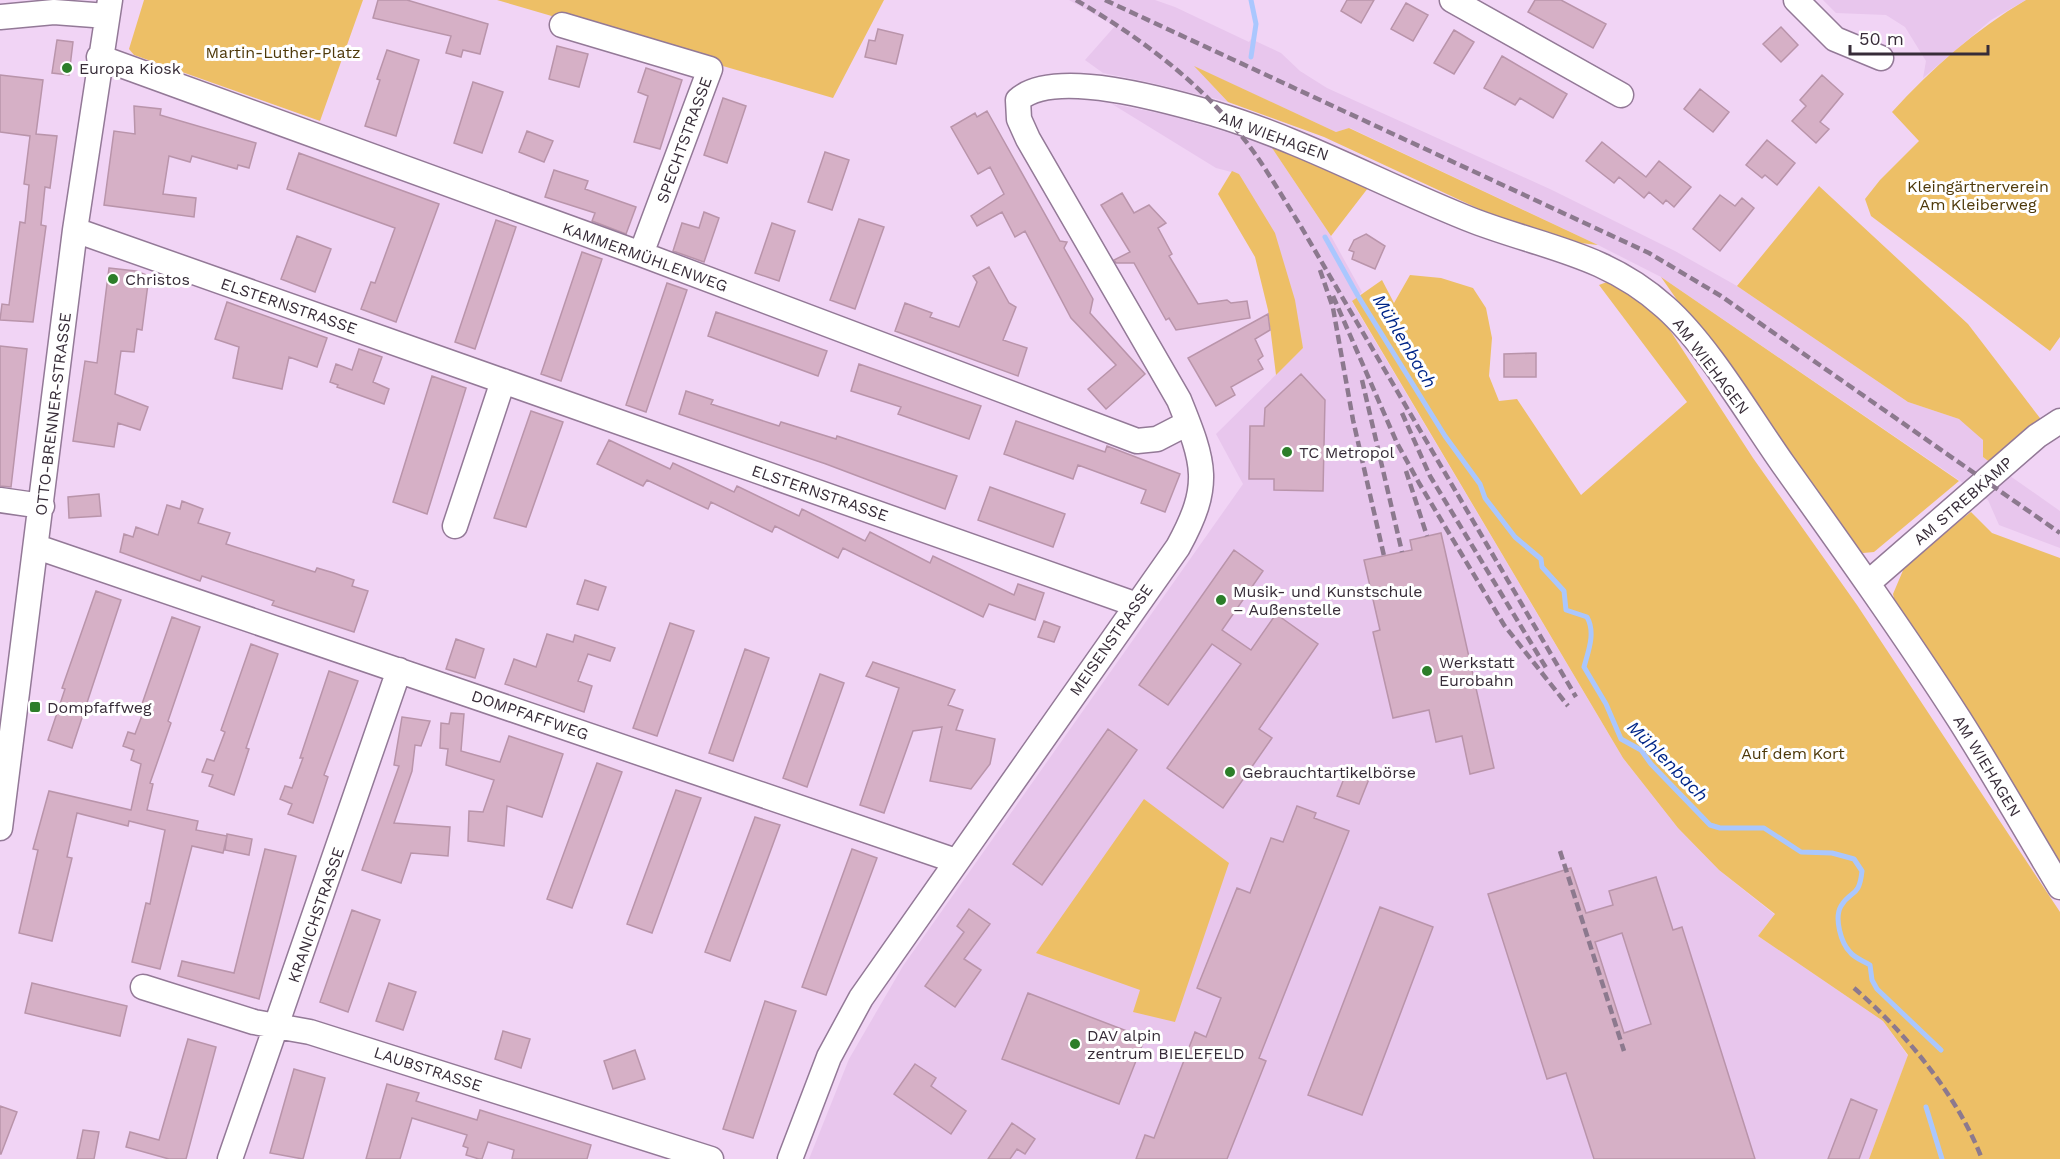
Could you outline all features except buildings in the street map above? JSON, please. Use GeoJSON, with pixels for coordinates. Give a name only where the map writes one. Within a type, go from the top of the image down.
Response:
{"type":"FeatureCollection","features":[{"type":"Feature","properties":{"kind":"street"},"geometry":{"type":"LineString","coordinates":[[1452,0],[1621,95]]}},
{"type":"Feature","properties":{"kind":"street"},"geometry":{"type":"LineString","coordinates":[[1796,0],[1835,39],[1881,58]]}},
{"type":"Feature","properties":{"kind":"street"},"geometry":{"type":"LineString","coordinates":[[0,17],[108,8]]}},
{"type":"Feature","properties":{"kind":"street","name":"OTTO-BRENNER-STRASSE"},"geometry":{"type":"LineString","coordinates":[[0,828],[75,230],[108,8]]}},
{"type":"Feature","properties":{"kind":"street","name":"SPECHTSTRASSE"},"geometry":{"type":"LineString","coordinates":[[562,25],[710,69],[641,254]]}},
{"type":"Feature","properties":{"kind":"street","name":"KAMMERMÜHLENWEG"},"geometry":{"type":"LineString","coordinates":[[99,57],[641,254],[1137,441],[1157,439],[1188,423]]}},
{"type":"Feature","properties":{"kind":"street","name":"AM WIEHAGEN"},"geometry":{"type":"LineString","coordinates":[[1018,100],[1027,92],[1042,87],[1062,85],[1130,93],[1190,107],[1308,146],[1473,221],[1558,247],[1618,273],[1665,307],[1687,330],[1868,583],[1960,721],[2060,888]]}},
{"type":"Feature","properties":{"kind":"street","name":"MEISENSTRASSE"},"geometry":{"type":"LineString","coordinates":[[790,1159],[820,1077],[848,1021],[956,861],[1178,547],[1194,518],[1202,489],[1198,446],[1170,384],[1028,139],[1019,118],[1018,100]]}},
{"type":"Feature","properties":{"kind":"street","name":"ELSTERNSTRASSE"},"geometry":{"type":"LineString","coordinates":[[75,230],[1137,605]]}},
{"type":"Feature","properties":{"kind":"street"},"geometry":{"type":"LineString","coordinates":[[455,525],[503,381]]}},
{"type":"Feature","properties":{"kind":"street","name":"AM STREBKAMP"},"geometry":{"type":"LineString","coordinates":[[1868,583],[2037,436],[2060,421]]}},
{"type":"Feature","properties":{"kind":"street"},"geometry":{"type":"LineString","coordinates":[[0,500],[42,506]]}},
{"type":"Feature","properties":{"kind":"street","name":"DOMPFAFFWEG"},"geometry":{"type":"LineString","coordinates":[[37,547],[956,861]]}},
{"type":"Feature","properties":{"kind":"street","name":"KRANICHSTRASSE"},"geometry":{"type":"LineString","coordinates":[[230,1159],[399,670]]}},
{"type":"Feature","properties":{"kind":"street","name":"LAUBSTRASSE"},"geometry":{"type":"LineString","coordinates":[[143,987],[277,1028],[310,1032],[711,1159]]}},
{"type":"Feature","properties":{"kind":"shaded area"},"geometry":{"type":"Polygon","coordinates":[[[1069,0],[1155,0],[1175,7],[1249,42],[1251,39],[1281,53],[1300,71],[1327,88],[1552,190],[1675,251],[1737,286],[1908,402],[1959,419],[1974,430],[1983,440],[1983,457],[2060,511],[2060,548],[1999,525],[1988,500],[1661,277],[1598,245],[1350,128],[1336,132],[1195,67],[1228,102],[1103,73],[1085,60],[1115,26],[1069,0]]]}},
{"type":"Feature","properties":{"kind":"shaded area"},"geometry":{"type":"Polygon","coordinates":[[[1823,0],[2026,0],[1991,20],[1923,78],[1926,61],[1905,27],[1886,15],[1836,13],[1823,0]]]}},
{"type":"Feature","properties":{"kind":"shaded area"},"geometry":{"type":"Polygon","coordinates":[[[1112,104],[1168,115],[1270,145],[1331,236],[1362,292],[1352,302],[1623,758],[1678,828],[1719,870],[1775,915],[1758,936],[1883,1021],[1908,1056],[1869,1159],[809,1159],[849,1059],[903,966],[1243,484],[1216,434],[1303,348],[1239,174],[1216,168],[1112,104]]]}},
{"type":"Feature","properties":{"kind":"green space","name":"Martin-Luther-Platz"},"geometry":{"type":"Polygon","coordinates":[[[144,0],[363,0],[320,121],[134,55],[129,49],[144,0]]]}},
{"type":"Feature","properties":{"kind":"green space"},"geometry":{"type":"Polygon","coordinates":[[[497,0],[884,0],[833,98],[497,0]]]}},
{"type":"Feature","properties":{"kind":"green space","name":"Kleingärtnerverein Am Kleiberweg"},"geometry":{"type":"Polygon","coordinates":[[[2026,0],[2060,0],[2060,337],[2050,351],[1871,216],[1865,199],[1880,180],[1919,141],[1892,112],[1955,51],[1989,24],[2026,0]]]}},
{"type":"Feature","properties":{"kind":"green space"},"geometry":{"type":"Polygon","coordinates":[[[1194,66],[1336,132],[1349,128],[1598,245],[1544,239],[1324,137],[1228,102],[1194,66]]]}},
{"type":"Feature","properties":{"kind":"green space"},"geometry":{"type":"Polygon","coordinates":[[[1270,145],[1368,188],[1331,236],[1270,145]]]}},
{"type":"Feature","properties":{"kind":"green space"},"geometry":{"type":"Polygon","coordinates":[[[1232,171],[1239,174],[1275,233],[1295,300],[1303,348],[1276,375],[1268,310],[1255,257],[1218,194],[1232,171]]]}},
{"type":"Feature","properties":{"kind":"green space"},"geometry":{"type":"Polygon","coordinates":[[[1819,186],[1968,324],[2043,422],[1991,463],[1983,457],[1983,440],[1959,419],[1908,402],[1737,286],[1819,186]]]}},
{"type":"Feature","properties":{"kind":"green space","name":"Auf dem Kort"},"geometry":{"type":"Polygon","coordinates":[[[1410,275],[1441,278],[1473,288],[1486,308],[1492,338],[1489,376],[1499,401],[1517,399],[1581,495],[1687,402],[1599,285],[1625,275],[1660,315],[1753,458],[1857,605],[2060,912],[2060,1159],[1869,1159],[1908,1055],[1883,1021],[1758,936],[1775,914],[1719,870],[1678,828],[1623,758],[1352,301],[1382,280],[1394,303],[1410,275]]]}},
{"type":"Feature","properties":{"kind":"green space"},"geometry":{"type":"Polygon","coordinates":[[[1661,277],[1959,481],[1874,552],[1863,553],[1850,547],[1661,277]]]}},
{"type":"Feature","properties":{"kind":"green space"},"geometry":{"type":"Polygon","coordinates":[[[1971,512],[1992,533],[2060,558],[2060,867],[1899,621],[1893,594],[1907,561],[1971,512]]]}},
{"type":"Feature","properties":{"kind":"green space"},"geometry":{"type":"Polygon","coordinates":[[[1144,799],[1229,863],[1175,1022],[1133,1012],[1140,990],[1036,953],[1144,799]]]}},
{"type":"Feature","properties":{"kind":"waterway","name":"Mühlenbach"},"geometry":{"type":"LineString","coordinates":[[1251,0],[1256,24],[1251,57]]}},
{"type":"Feature","properties":{"kind":"waterway","name":"Mühlenbach"},"geometry":{"type":"LineString","coordinates":[[1325,237],[1358,296],[1445,436],[1480,484],[1485,498],[1515,537],[1541,559],[1542,567],[1564,591],[1566,610],[1587,617],[1591,636],[1584,667],[1606,704],[1621,739],[1641,750],[1651,764],[1710,825],[1720,828],[1764,828],[1801,852],[1832,853],[1854,859],[1862,871],[1861,880],[1857,890],[1845,901],[1839,911],[1838,923],[1844,943],[1854,956],[1870,965],[1872,980],[1877,989],[1941,1050]]}},
{"type":"Feature","properties":{"kind":"waterway","name":"Mühlenbach"},"geometry":{"type":"LineString","coordinates":[[1926,1107],[1942,1159]]}},
{"type":"Feature","properties":{"kind":"railway"},"geometry":{"type":"LineString","coordinates":[[1076,0],[1126,31],[1172,66],[1215,106],[1253,151],[1300,225],[1576,697]]}},
{"type":"Feature","properties":{"kind":"railway"},"geometry":{"type":"LineString","coordinates":[[1105,0],[1649,253],[1721,296],[2060,533]]}},
{"type":"Feature","properties":{"kind":"railway"},"geometry":{"type":"LineString","coordinates":[[1320,270],[1333,308],[1353,420],[1384,556]]}},
{"type":"Feature","properties":{"kind":"railway"},"geometry":{"type":"LineString","coordinates":[[1333,296],[1397,443],[1419,483],[1504,625],[1568,706]]}},
{"type":"Feature","properties":{"kind":"railway"},"geometry":{"type":"LineString","coordinates":[[1362,380],[1402,552]]}},
{"type":"Feature","properties":{"kind":"railway"},"geometry":{"type":"LineString","coordinates":[[1402,413],[1430,476],[1548,671]]}},
{"type":"Feature","properties":{"kind":"railway"},"geometry":{"type":"LineString","coordinates":[[1406,471],[1427,536]]}},
{"type":"Feature","properties":{"kind":"railway"},"geometry":{"type":"LineString","coordinates":[[1560,851],[1624,1051]]}},
{"type":"Feature","properties":{"kind":"railway"},"geometry":{"type":"LineString","coordinates":[[1854,988],[1892,1024],[1928,1066],[1959,1112],[1982,1159]]}},
{"type":"Feature","properties":{"kind":"place","name":"Europa Kiosk"},"geometry":{"type":"Point","coordinates":[67,68]}},
{"type":"Feature","properties":{"kind":"place","name":"Christos"},"geometry":{"type":"Point","coordinates":[113,279]}},
{"type":"Feature","properties":{"kind":"place","name":"TC Metropol"},"geometry":{"type":"Point","coordinates":[1287,452]}},
{"type":"Feature","properties":{"kind":"place","name":"Musik- und Kunstschule – Außenstelle"},"geometry":{"type":"Point","coordinates":[1221,600]}},
{"type":"Feature","properties":{"kind":"place","name":"Werkstatt Eurobahn"},"geometry":{"type":"Point","coordinates":[1427,671]}},
{"type":"Feature","properties":{"kind":"place","name":"Dompfaffweg"},"geometry":{"type":"Point","coordinates":[35,707]}},
{"type":"Feature","properties":{"kind":"place","name":"Gebrauchtartikelbörse"},"geometry":{"type":"Point","coordinates":[1230,772]}},
{"type":"Feature","properties":{"kind":"place","name":"DAV alpin zentrum BIELEFELD"},"geometry":{"type":"Point","coordinates":[1075,1044]}}]}
